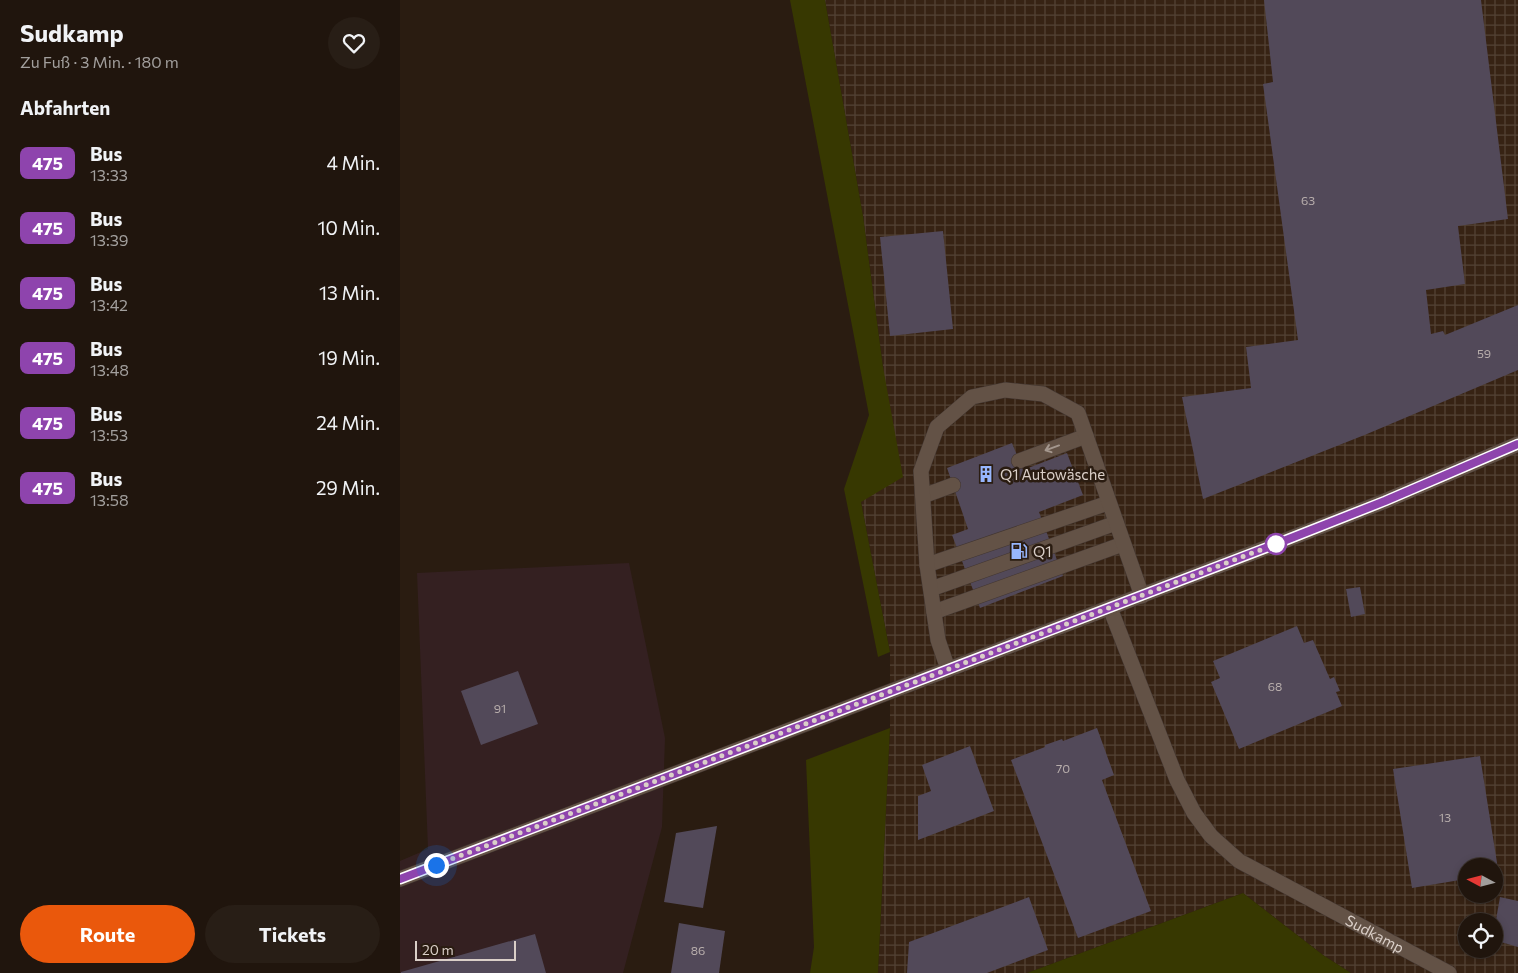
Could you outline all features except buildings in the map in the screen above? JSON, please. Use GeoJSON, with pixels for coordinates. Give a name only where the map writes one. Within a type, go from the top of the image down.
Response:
{"type":"FeatureCollection","features":[{"type":"Feature","properties":{"kind":"main road"},"geometry":{"type":"LineString","coordinates":[[948,669],[938,640],[927,565],[921,471],[937,427],[972,397],[1005,390],[1043,394],[1078,413],[1142,596]]}},
{"type":"Feature","properties":{"kind":"main road"},"geometry":{"type":"LineString","coordinates":[[1019,461],[1086,436]]}},
{"type":"Feature","properties":{"kind":"main road"},"geometry":{"type":"LineString","coordinates":[[400,879],[1142,596],[1385,501],[1518,444]]}},
{"type":"Feature","properties":{"kind":"main road"},"geometry":{"type":"LineString","coordinates":[[923,496],[953,485]]}},
{"type":"Feature","properties":{"kind":"main road"},"geometry":{"type":"LineString","coordinates":[[927,565],[1108,503]]}},
{"type":"Feature","properties":{"kind":"main road"},"geometry":{"type":"LineString","coordinates":[[931,589],[1116,523]]}},
{"type":"Feature","properties":{"kind":"main road"},"geometry":{"type":"LineString","coordinates":[[934,612],[1123,544]]}},
{"type":"Feature","properties":{"kind":"main road","name":"Sudkamp"},"geometry":{"type":"LineString","coordinates":[[1110,608],[1177,780],[1194,813],[1211,836],[1238,861],[1449,973]]}},
{"type":"Feature","properties":{"kind":"shaded area"},"geometry":{"type":"Polygon","coordinates":[[[790,0],[825,0],[863,216],[883,367],[903,477],[861,502],[890,652],[878,657],[844,489],[869,415],[790,0]]]}},
{"type":"Feature","properties":{"kind":"shaded area"},"geometry":{"type":"Polygon","coordinates":[[[825,0],[1518,0],[1518,973],[1351,973],[1323,955],[1243,893],[1027,973],[878,973],[890,728],[890,652],[861,502],[883,367],[863,216],[825,0]]]}},
{"type":"Feature","properties":{"kind":"shaded area"},"geometry":{"type":"Polygon","coordinates":[[[629,563],[665,738],[662,827],[623,973],[400,973],[400,861],[428,849],[417,573],[629,563]]]}},
{"type":"Feature","properties":{"kind":"shaded area"},"geometry":{"type":"Polygon","coordinates":[[[890,728],[878,973],[810,973],[814,947],[806,760],[890,728]]]}},
{"type":"Feature","properties":{"kind":"shaded area"},"geometry":{"type":"Polygon","coordinates":[[[1243,893],[1323,955],[1351,973],[1027,973],[1243,893]]]}},
{"type":"Feature","properties":{"kind":"bus line","name":"475"},"geometry":{"type":"LineString","coordinates":[[400,879],[1276,544],[1385,501],[1518,444]]}},
{"type":"Feature","properties":{"kind":"place","name":"Q1 Autowäsche"},"geometry":{"type":"Point","coordinates":[986,474]}},
{"type":"Feature","properties":{"kind":"place","name":"Q1"},"geometry":{"type":"Point","coordinates":[1019,551]}},
{"type":"Feature","properties":{"kind":"route"},"geometry":{"type":"LineString","coordinates":[[436,865],[1276,544]]}}]}
